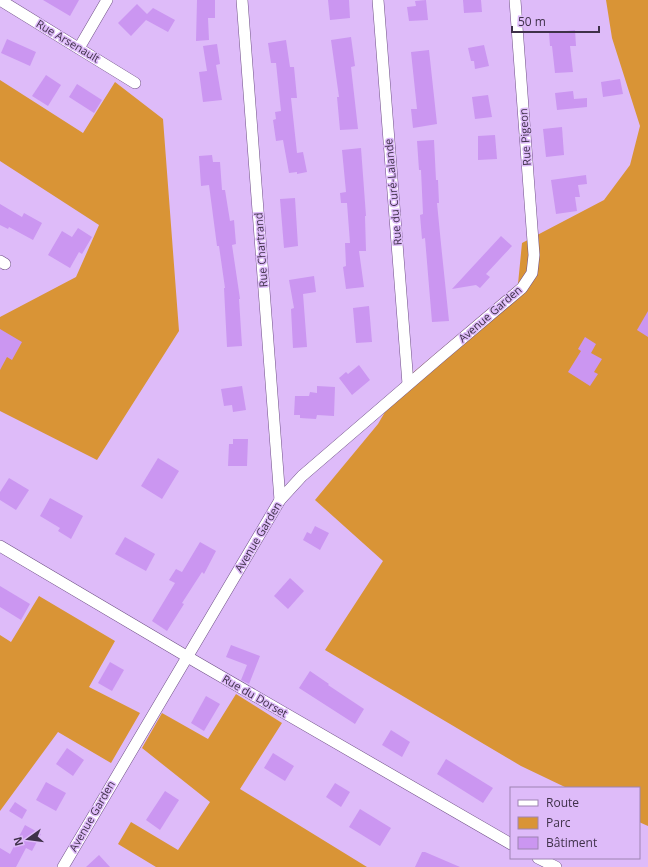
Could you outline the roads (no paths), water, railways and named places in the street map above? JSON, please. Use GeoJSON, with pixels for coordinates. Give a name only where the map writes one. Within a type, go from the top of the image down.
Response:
{"type":"FeatureCollection","features":[{"type":"Feature","properties":{"kind":"street","name":"Rue Arsenault"},"geometry":{"type":"LineString","coordinates":[[0,0],[135,82]]}},
{"type":"Feature","properties":{"kind":"street"},"geometry":{"type":"LineString","coordinates":[[79,48],[107,0]]}},
{"type":"Feature","properties":{"kind":"street","name":"Rue Chartrand"},"geometry":{"type":"LineString","coordinates":[[242,0],[280,500]]}},
{"type":"Feature","properties":{"kind":"street","name":"Rue du Curé-Lalande"},"geometry":{"type":"LineString","coordinates":[[378,0],[408,384]]}},
{"type":"Feature","properties":{"kind":"street","name":"Rue Pigeon"},"geometry":{"type":"LineString","coordinates":[[515,0],[534,255],[532,273]]}},
{"type":"Feature","properties":{"kind":"street","name":"Avenue Garden"},"geometry":{"type":"LineString","coordinates":[[62,867],[280,500],[302,476],[522,288],[532,273]]}},
{"type":"Feature","properties":{"kind":"street","name":"Rue du Dorset"},"geometry":{"type":"LineString","coordinates":[[0,546],[510,843]]}},
{"type":"Feature","properties":{"kind":"street"},"geometry":{"type":"LineString","coordinates":[[540,859],[556,867]]}}]}
